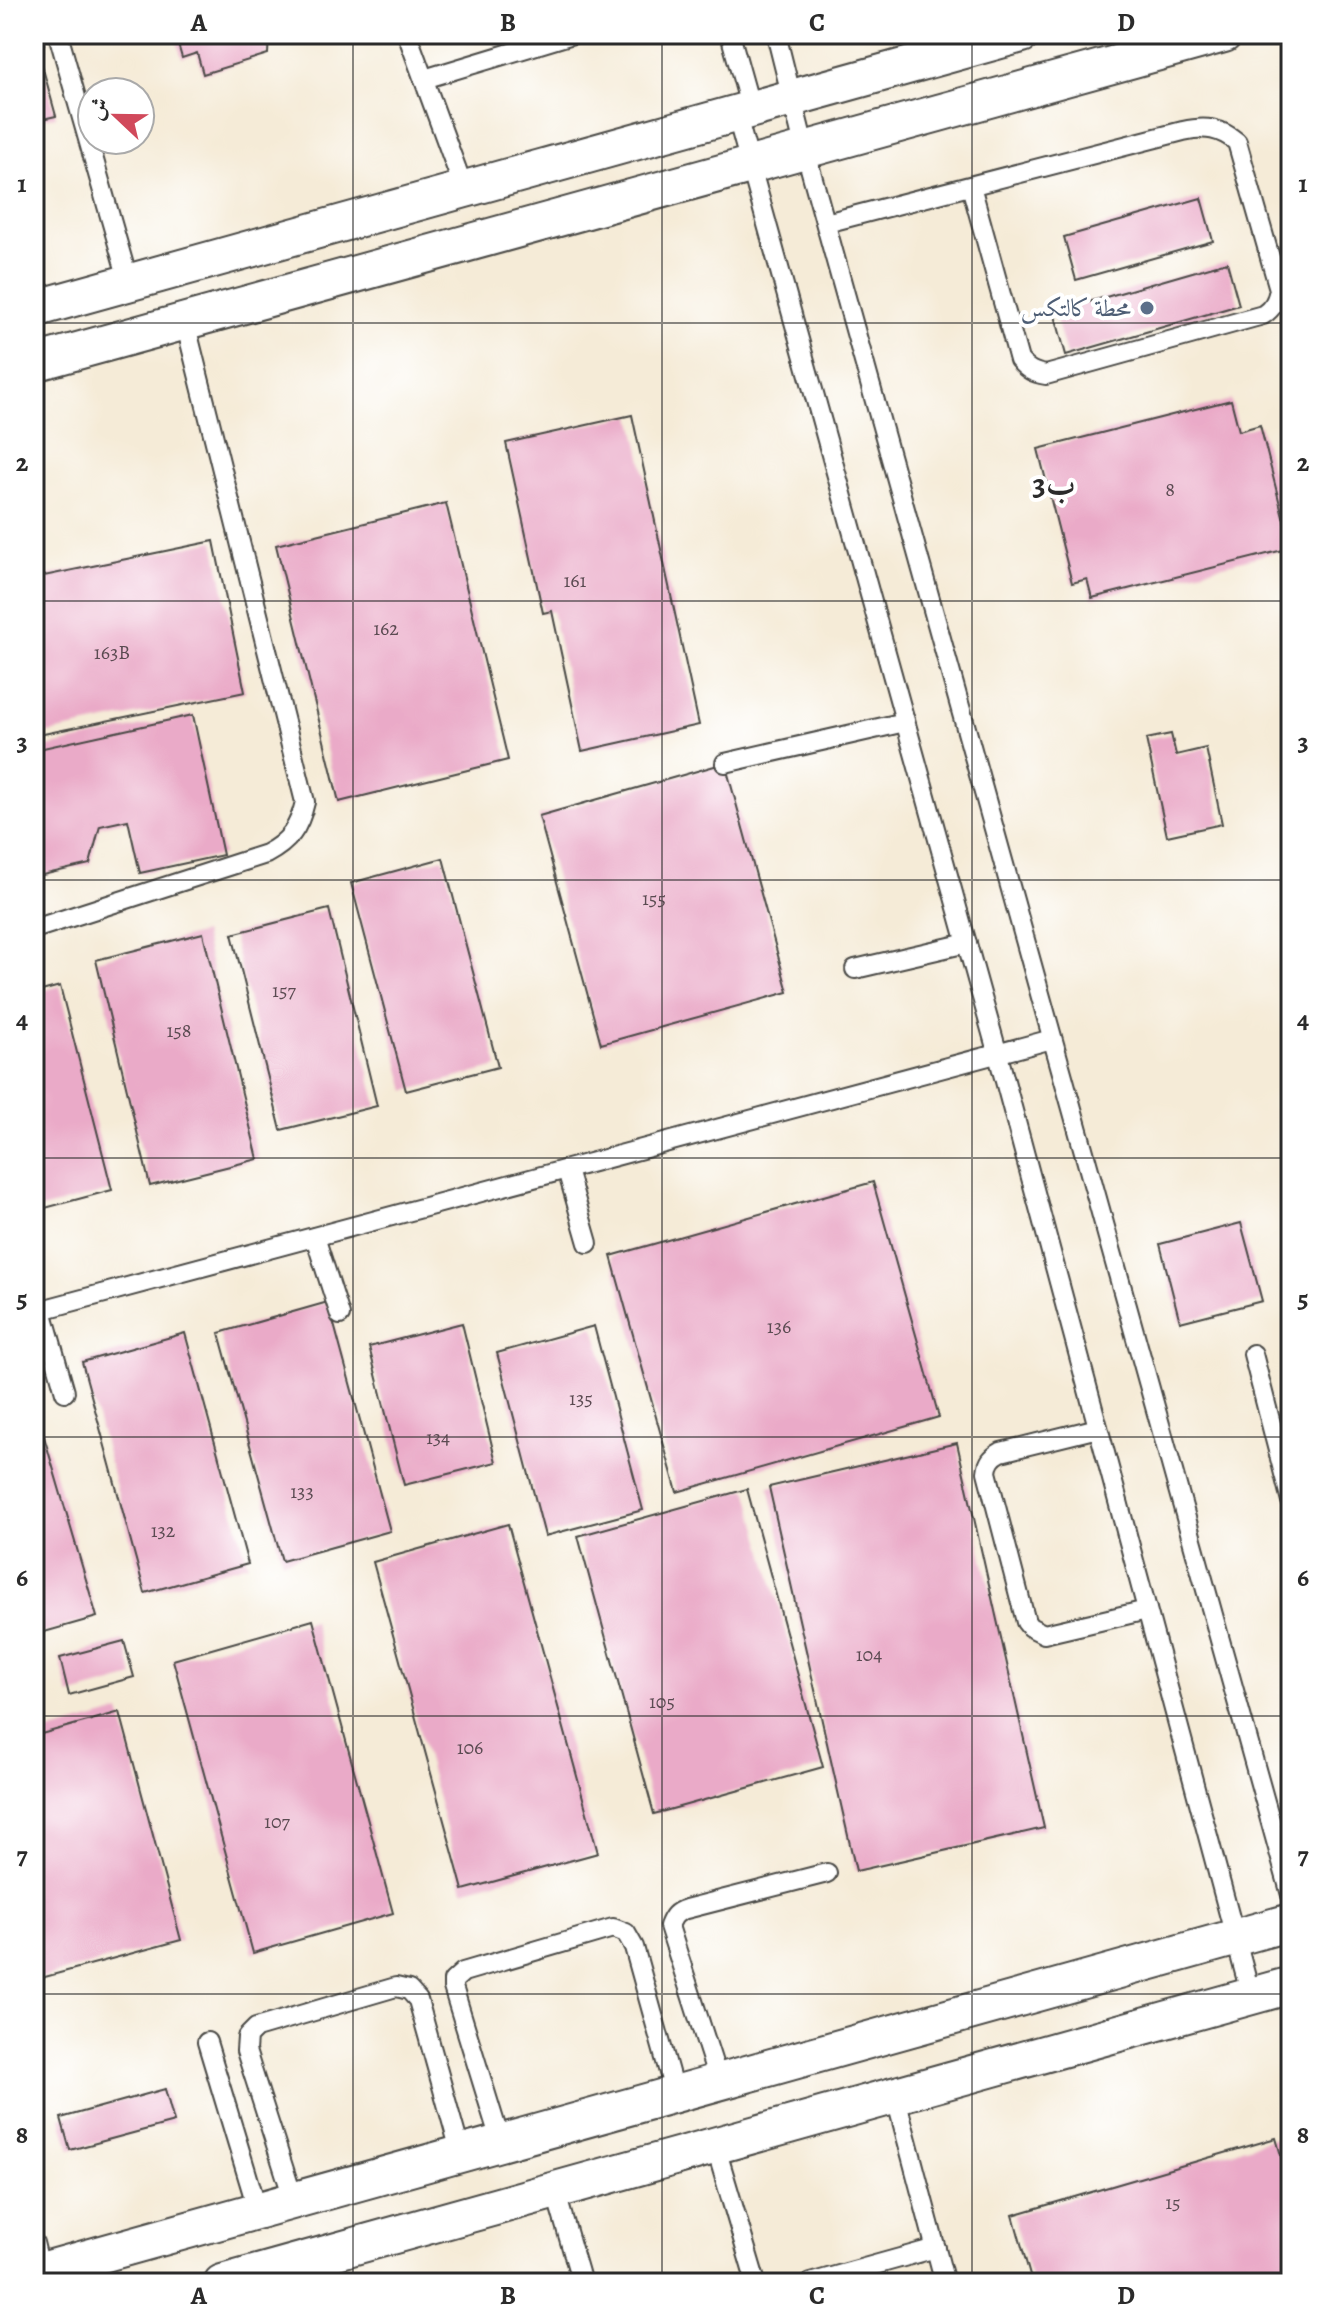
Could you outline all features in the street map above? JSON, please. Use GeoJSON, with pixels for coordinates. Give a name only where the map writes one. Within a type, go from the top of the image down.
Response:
{"type":"FeatureCollection","features":[{"type":"Feature","properties":{"kind":"street"},"geometry":{"type":"LineString","coordinates":[[34,309],[1022,34]]}},
{"type":"Feature","properties":{"kind":"street"},"geometry":{"type":"LineString","coordinates":[[34,363],[1224,34]]}},
{"type":"Feature","properties":{"kind":"street"},"geometry":{"type":"LineString","coordinates":[[36,2263],[258,2211],[1291,1922]]}},
{"type":"Feature","properties":{"kind":"street"},"geometry":{"type":"LineString","coordinates":[[222,2283],[1291,1985]]}},
{"type":"Feature","properties":{"kind":"lane"},"geometry":{"type":"LineString","coordinates":[[58,34],[129,283]]}},
{"type":"Feature","properties":{"kind":"lane"},"geometry":{"type":"LineString","coordinates":[[407,34],[464,189]]}},
{"type":"Feature","properties":{"kind":"lane"},"geometry":{"type":"LineString","coordinates":[[424,79],[573,34]]}},
{"type":"Feature","properties":{"kind":"lane"},"geometry":{"type":"LineString","coordinates":[[730,34],[750,165],[998,1055],[1251,1996]]}},
{"type":"Feature","properties":{"kind":"lane"},"geometry":{"type":"LineString","coordinates":[[776,34],[805,150],[1291,1895]]}},
{"type":"Feature","properties":{"kind":"lane"},"geometry":{"type":"LineString","coordinates":[[826,223],[1183,131],[1212,128],[1226,133],[1237,142],[1279,289],[1274,305],[1263,315],[1046,375],[1035,373],[1019,360],[971,186]]}},
{"type":"Feature","properties":{"kind":"lane"},"geometry":{"type":"LineString","coordinates":[[34,929],[266,854],[287,840],[301,819],[305,802],[185,322]]}},
{"type":"Feature","properties":{"kind":"lane"},"geometry":{"type":"LineString","coordinates":[[725,763],[905,722]]}},
{"type":"Feature","properties":{"kind":"lane"},"geometry":{"type":"LineString","coordinates":[[855,969],[967,943]]}},
{"type":"Feature","properties":{"kind":"lane"},"geometry":{"type":"LineString","coordinates":[[65,1392],[38,1311],[1052,1039]]}},
{"type":"Feature","properties":{"kind":"lane"},"geometry":{"type":"LineString","coordinates":[[567,1170],[588,1243]]}},
{"type":"Feature","properties":{"kind":"lane"},"geometry":{"type":"LineString","coordinates":[[315,1237],[340,1315]]}},
{"type":"Feature","properties":{"kind":"lane"},"geometry":{"type":"LineString","coordinates":[[1253,1354],[1291,1501]]}},
{"type":"Feature","properties":{"kind":"lane"},"geometry":{"type":"LineString","coordinates":[[1098,1428],[1001,1452],[993,1456],[988,1464],[987,1472],[1026,1622],[1044,1634],[1147,1610]]}},
{"type":"Feature","properties":{"kind":"lane"},"geometry":{"type":"LineString","coordinates":[[719,2082],[669,1926],[672,1917],[678,1911],[827,1873]]}},
{"type":"Feature","properties":{"kind":"lane"},"geometry":{"type":"LineString","coordinates":[[501,2143],[453,1981],[463,1972],[613,1928],[621,1930],[631,1939],[675,2094]]}},
{"type":"Feature","properties":{"kind":"lane"},"geometry":{"type":"LineString","coordinates":[[294,2201],[246,2051],[247,2037],[256,2028],[396,1987],[409,1990],[418,2000],[461,2154]]}},
{"type":"Feature","properties":{"kind":"lane"},"geometry":{"type":"LineString","coordinates":[[207,2042],[258,2211]]}},
{"type":"Feature","properties":{"kind":"lane"},"geometry":{"type":"LineString","coordinates":[[895,2095],[945,2283]]}},
{"type":"Feature","properties":{"kind":"lane"},"geometry":{"type":"LineString","coordinates":[[715,2145],[756,2283]]}},
{"type":"Feature","properties":{"kind":"lane"},"geometry":{"type":"LineString","coordinates":[[555,2190],[582,2283]]}},
{"type":"Feature","properties":{"kind":"lane"},"geometry":{"type":"LineString","coordinates":[[810,2283],[936,2248]]}},
{"type":"Feature","properties":{"kind":"building"},"geometry":{"type":"Polygon","coordinates":[[[34,34],[41,34],[44,44],[34,48],[34,34]]]}},
{"type":"Feature","properties":{"kind":"building"},"geometry":{"type":"Polygon","coordinates":[[[175,34],[269,34],[268,54],[203,74],[197,53],[182,58],[175,34]]]}},
{"type":"Feature","properties":{"kind":"building"},"geometry":{"type":"Polygon","coordinates":[[[40,58],[56,116],[34,121],[34,59],[40,58]]]}},
{"type":"Feature","properties":{"kind":"building"},"geometry":{"type":"Polygon","coordinates":[[[1201,198],[1213,241],[1076,280],[1064,237],[1201,198]]]}},
{"type":"Feature","properties":{"kind":"building","name":"محطة كالتكس"},"geometry":{"type":"Polygon","coordinates":[[[1227,262],[1239,305],[1066,355],[1054,312],[1227,262]]]}},
{"type":"Feature","properties":{"kind":"building"},"geometry":{"type":"Polygon","coordinates":[[[1231,400],[1239,431],[1260,425],[1291,548],[1092,598],[1087,579],[1072,583],[1038,449],[1231,400]]]}},
{"type":"Feature","properties":{"kind":"building"},"geometry":{"type":"Polygon","coordinates":[[[632,415],[699,725],[582,751],[552,611],[543,613],[506,443],[632,415]]]}},
{"type":"Feature","properties":{"kind":"building"},"geometry":{"type":"Polygon","coordinates":[[[446,503],[508,760],[339,802],[276,545],[446,503]]]}},
{"type":"Feature","properties":{"kind":"building"},"geometry":{"type":"Polygon","coordinates":[[[214,541],[245,692],[34,736],[34,578],[214,541]]]}},
{"type":"Feature","properties":{"kind":"building"},"geometry":{"type":"Polygon","coordinates":[[[193,715],[223,855],[140,873],[128,820],[100,826],[90,864],[38,876],[34,860],[34,750],[193,715]]]}},
{"type":"Feature","properties":{"kind":"building"},"geometry":{"type":"Polygon","coordinates":[[[1171,734],[1176,755],[1206,748],[1222,824],[1167,836],[1146,739],[1171,734]]]}},
{"type":"Feature","properties":{"kind":"building"},"geometry":{"type":"Polygon","coordinates":[[[725,763],[788,992],[601,1044],[539,816],[725,763]]]}},
{"type":"Feature","properties":{"kind":"building"},"geometry":{"type":"Polygon","coordinates":[[[443,858],[498,1067],[406,1091],[351,883],[443,858]]]}},
{"type":"Feature","properties":{"kind":"building"},"geometry":{"type":"Polygon","coordinates":[[[329,909],[377,1106],[281,1130],[232,934],[329,909]]]}},
{"type":"Feature","properties":{"kind":"building"},"geometry":{"type":"Polygon","coordinates":[[[203,933],[258,1159],[150,1186],[96,960],[203,933]]]}},
{"type":"Feature","properties":{"kind":"building"},"geometry":{"type":"Polygon","coordinates":[[[60,986],[112,1190],[34,1211],[34,993],[60,986]]]}},
{"type":"Feature","properties":{"kind":"building"},"geometry":{"type":"Polygon","coordinates":[[[873,1182],[939,1417],[677,1492],[611,1256],[873,1182]]]}},
{"type":"Feature","properties":{"kind":"building"},"geometry":{"type":"Polygon","coordinates":[[[1241,1223],[1262,1301],[1180,1322],[1160,1244],[1241,1223]]]}},
{"type":"Feature","properties":{"kind":"building"},"geometry":{"type":"Polygon","coordinates":[[[328,1302],[390,1531],[282,1561],[219,1333],[328,1302]]]}},
{"type":"Feature","properties":{"kind":"building"},"geometry":{"type":"Polygon","coordinates":[[[462,1323],[496,1462],[404,1485],[369,1347],[462,1323]]]}},
{"type":"Feature","properties":{"kind":"building"},"geometry":{"type":"Polygon","coordinates":[[[594,1326],[643,1510],[545,1536],[497,1353],[594,1326]]]}},
{"type":"Feature","properties":{"kind":"building"},"geometry":{"type":"Polygon","coordinates":[[[185,1333],[248,1564],[145,1593],[82,1362],[185,1333]]]}},
{"type":"Feature","properties":{"kind":"building"},"geometry":{"type":"Polygon","coordinates":[[[40,1423],[97,1617],[34,1635],[34,1425],[40,1423]]]}},
{"type":"Feature","properties":{"kind":"building"},"geometry":{"type":"Polygon","coordinates":[[[957,1443],[1044,1828],[856,1871],[769,1487],[957,1443]]]}},
{"type":"Feature","properties":{"kind":"building"},"geometry":{"type":"Polygon","coordinates":[[[747,1489],[823,1767],[654,1814],[578,1536],[747,1489]]]}},
{"type":"Feature","properties":{"kind":"building"},"geometry":{"type":"Polygon","coordinates":[[[508,1524],[598,1853],[463,1890],[373,1562],[508,1524]]]}},
{"type":"Feature","properties":{"kind":"building"},"geometry":{"type":"Polygon","coordinates":[[[313,1620],[393,1913],[253,1953],[173,1660],[313,1620]]]}},
{"type":"Feature","properties":{"kind":"building"},"geometry":{"type":"Polygon","coordinates":[[[124,1641],[134,1677],[69,1695],[60,1658],[124,1641]]]}},
{"type":"Feature","properties":{"kind":"building"},"geometry":{"type":"Polygon","coordinates":[[[34,1680],[42,1704],[34,1706],[34,1680]]]}},
{"type":"Feature","properties":{"kind":"building"},"geometry":{"type":"Polygon","coordinates":[[[120,1712],[181,1940],[34,1980],[34,1736],[120,1712]]]}},
{"type":"Feature","properties":{"kind":"building"},"geometry":{"type":"Polygon","coordinates":[[[165,2089],[174,2122],[70,2150],[61,2118],[165,2089]]]}},
{"type":"Feature","properties":{"kind":"building"},"geometry":{"type":"Polygon","coordinates":[[[1276,2138],[1291,2190],[1291,2283],[1032,2283],[1013,2215],[1276,2138]]]}},
{"type":"Feature","properties":{"kind":"place","name":"محطة كالتكس"},"geometry":{"type":"Point","coordinates":[1147,308]}},
{"type":"Feature","properties":{"kind":"district","name":"ب3"},"geometry":{"type":"Point","coordinates":[1054,484]}}]}
